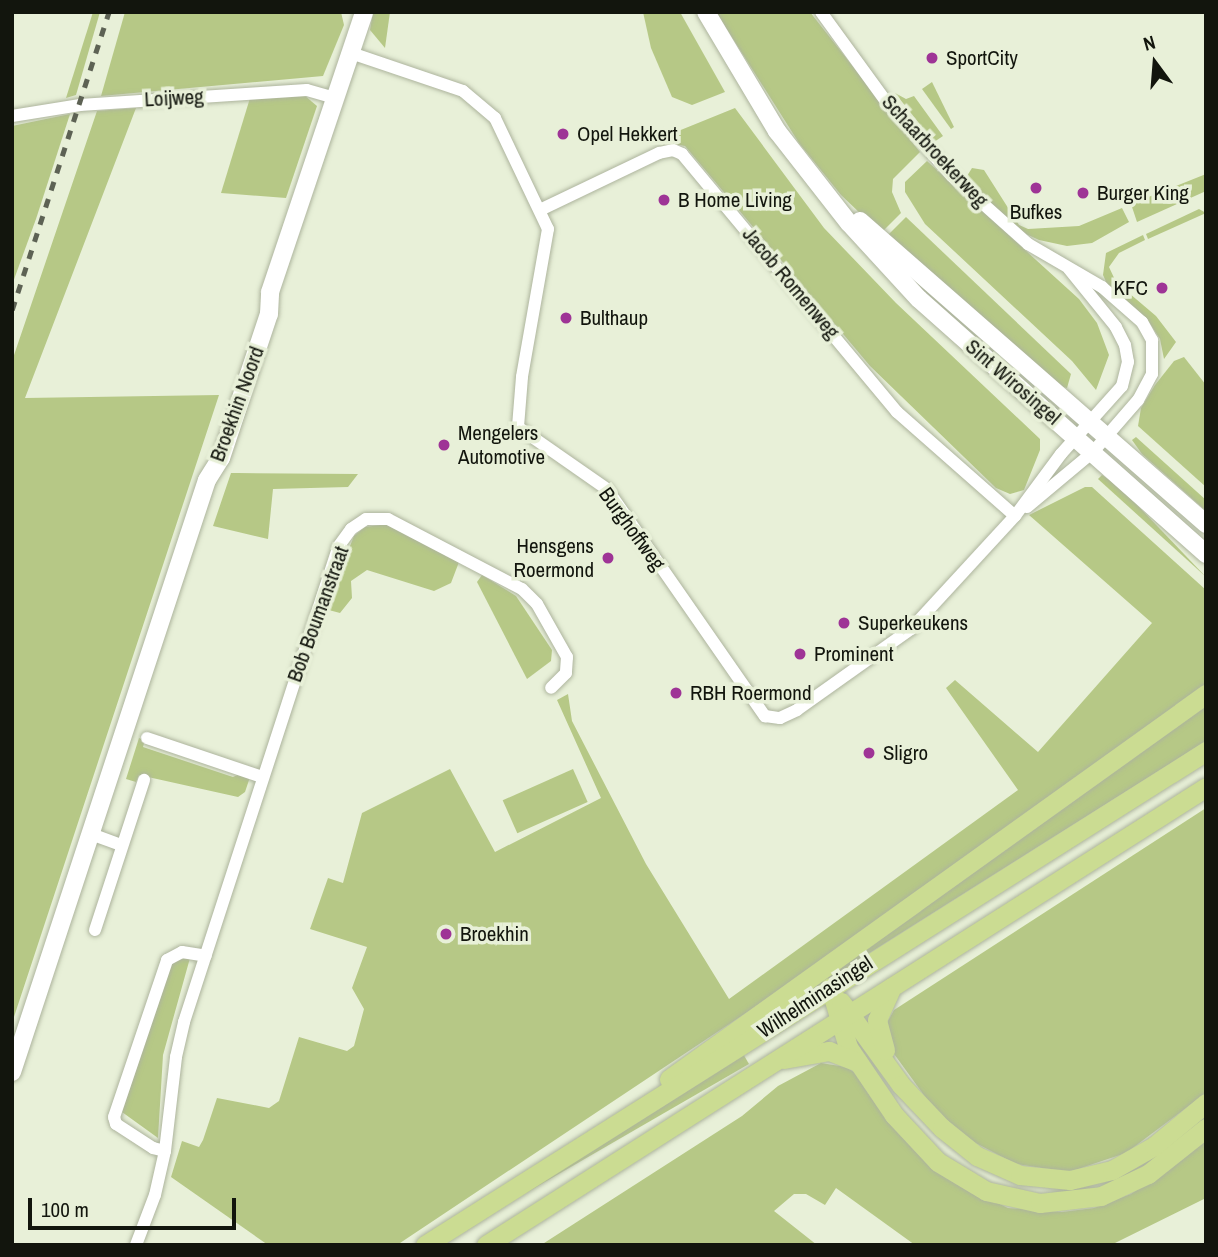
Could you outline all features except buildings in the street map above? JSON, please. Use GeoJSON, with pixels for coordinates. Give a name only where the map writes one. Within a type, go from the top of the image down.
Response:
{"type":"FeatureCollection","features":[{"type":"Feature","properties":{"kind":"main road","name":"Broekhin Noord"},"geometry":{"type":"LineString","coordinates":[[12,1072],[207,480],[230,432],[269,314],[270,292],[365,12]]}},
{"type":"Feature","properties":{"kind":"main road","name":"Sint Wirosingel"},"geometry":{"type":"LineString","coordinates":[[706,12],[777,131],[919,299],[1206,554]]}},
{"type":"Feature","properties":{"kind":"main road","name":"Sint Wirosingel"},"geometry":{"type":"LineString","coordinates":[[832,199],[1206,524]]}},
{"type":"Feature","properties":{"kind":"main road"},"geometry":{"type":"LineString","coordinates":[[612,1128],[697,1054],[1206,694]]}},
{"type":"Feature","properties":{"kind":"main road","name":"Wilhelminasingel"},"geometry":{"type":"LineString","coordinates":[[425,1245],[1206,751]]}},
{"type":"Feature","properties":{"kind":"main road","name":"Wilhelminasingel"},"geometry":{"type":"LineString","coordinates":[[486,1245],[1206,787]]}},
{"type":"Feature","properties":{"kind":"main road"},"geometry":{"type":"LineString","coordinates":[[894,984],[879,1012],[877,1030],[901,1086]]}},
{"type":"Feature","properties":{"kind":"main road"},"geometry":{"type":"LineString","coordinates":[[830,987],[844,1015],[858,1062],[894,1115],[929,1155],[974,1185],[1013,1199],[1067,1203],[1113,1192],[1161,1166],[1206,1128]]}},
{"type":"Feature","properties":{"kind":"main road"},"geometry":{"type":"LineString","coordinates":[[844,1015],[901,1086],[977,1156],[1020,1175],[1053,1180],[1085,1178],[1125,1163],[1206,1103]]}},
{"type":"Feature","properties":{"kind":"main road"},"geometry":{"type":"LineString","coordinates":[[772,1061],[829,1051],[858,1062]]}},
{"type":"Feature","properties":{"kind":"street","name":"Schaarbroekerweg"},"geometry":{"type":"LineString","coordinates":[[821,12],[887,103],[952,176],[1028,244],[1086,276],[1142,322],[1152,340],[1156,359],[1150,382],[1093,452]]}},
{"type":"Feature","properties":{"kind":"street","name":"Burghoffweg"},"geometry":{"type":"LineString","coordinates":[[351,53],[478,99],[495,118],[542,209],[548,247],[522,377],[518,427],[607,489],[765,716],[780,718],[797,710],[896,643],[1015,516],[1076,436]]}},
{"type":"Feature","properties":{"kind":"street","name":"Loijweg"},"geometry":{"type":"LineString","coordinates":[[12,116],[80,105],[307,90],[335,98]]}},
{"type":"Feature","properties":{"kind":"street","name":"Jacob Romenweg"},"geometry":{"type":"LineString","coordinates":[[542,209],[659,153],[673,150],[682,154],[897,412],[1015,516]]}},
{"type":"Feature","properties":{"kind":"street","name":"Schaarbroekerweg"},"geometry":{"type":"LineString","coordinates":[[1069,269],[1116,327],[1128,362],[1122,386],[1076,436]]}},
{"type":"Feature","properties":{"kind":"street","name":"Burghoffweg"},"geometry":{"type":"LineString","coordinates":[[1015,516],[1093,452]]}},
{"type":"Feature","properties":{"kind":"street","name":"Bob Boumanstraat"},"geometry":{"type":"LineString","coordinates":[[136,1245],[155,1195],[165,1151],[176,1057],[206,956],[338,547],[351,529],[366,519],[388,519],[522,589],[537,604],[567,657],[566,673],[551,688]]}},
{"type":"Feature","properties":{"kind":"street"},"geometry":{"type":"LineString","coordinates":[[147,738],[262,777]]}},
{"type":"Feature","properties":{"kind":"street"},"geometry":{"type":"LineString","coordinates":[[95,930],[144,780]]}},
{"type":"Feature","properties":{"kind":"street"},"geometry":{"type":"LineString","coordinates":[[91,834],[122,845]]}},
{"type":"Feature","properties":{"kind":"street"},"geometry":{"type":"LineString","coordinates":[[165,1151],[153,1148],[116,1124],[114,1117],[166,960],[182,952],[206,956]]}},
{"type":"Feature","properties":{"kind":"green space"},"geometry":{"type":"Polygon","coordinates":[[[93,12],[100,12],[76,95],[66,98],[93,12]]]}},
{"type":"Feature","properties":{"kind":"green space"},"geometry":{"type":"Polygon","coordinates":[[[125,12],[341,12],[344,25],[323,76],[101,96],[125,12]]]}},
{"type":"Feature","properties":{"kind":"green space"},"geometry":{"type":"Polygon","coordinates":[[[373,12],[390,12],[385,48],[370,30],[373,12]]]}},
{"type":"Feature","properties":{"kind":"green space"},"geometry":{"type":"Polygon","coordinates":[[[643,12],[680,12],[725,92],[692,105],[672,97],[651,48],[643,12]]]}},
{"type":"Feature","properties":{"kind":"green space"},"geometry":{"type":"Polygon","coordinates":[[[716,12],[810,12],[920,152],[893,179],[892,192],[901,213],[881,233],[841,195],[799,143],[716,12]]]}},
{"type":"Feature","properties":{"kind":"green space"},"geometry":{"type":"Polygon","coordinates":[[[932,82],[954,127],[951,129],[922,89],[932,82]]]}},
{"type":"Feature","properties":{"kind":"green space"},"geometry":{"type":"Polygon","coordinates":[[[895,93],[906,99],[914,96],[943,136],[934,142],[895,93]]]}},
{"type":"Feature","properties":{"kind":"green space"},"geometry":{"type":"Polygon","coordinates":[[[304,95],[317,106],[286,198],[221,193],[250,98],[304,95]]]}},
{"type":"Feature","properties":{"kind":"green space"},"geometry":{"type":"Polygon","coordinates":[[[136,108],[25,398],[219,395],[12,1023],[12,361],[97,111],[136,108]]]}},
{"type":"Feature","properties":{"kind":"green space"},"geometry":{"type":"Polygon","coordinates":[[[735,108],[824,228],[896,303],[1040,439],[1040,450],[1024,490],[1010,494],[996,488],[870,366],[685,146],[663,142],[661,138],[735,108]]]}},
{"type":"Feature","properties":{"kind":"green space"},"geometry":{"type":"Polygon","coordinates":[[[70,114],[36,219],[12,285],[12,126],[70,114]]]}},
{"type":"Feature","properties":{"kind":"green space"},"geometry":{"type":"Polygon","coordinates":[[[927,161],[1079,299],[1097,323],[1109,355],[1096,390],[1072,361],[925,224],[905,192],[905,182],[927,161]]]}},
{"type":"Feature","properties":{"kind":"green space"},"geometry":{"type":"Polygon","coordinates":[[[972,168],[984,170],[1019,225],[1028,229],[1079,226],[1122,208],[1129,222],[1092,243],[1067,246],[1039,240],[1026,234],[972,188],[967,176],[972,168]]]}},
{"type":"Feature","properties":{"kind":"green space"},"geometry":{"type":"Polygon","coordinates":[[[1206,174],[1206,191],[1137,222],[1131,204],[1206,174]]]}},
{"type":"Feature","properties":{"kind":"green space"},"geometry":{"type":"Polygon","coordinates":[[[1199,209],[1206,213],[1148,239],[1146,234],[1199,209]]]}},
{"type":"Feature","properties":{"kind":"green space"},"geometry":{"type":"Polygon","coordinates":[[[906,217],[1071,374],[1067,388],[1055,385],[886,237],[906,217]]]}},
{"type":"Feature","properties":{"kind":"green space"},"geometry":{"type":"Polygon","coordinates":[[[1143,235],[1145,240],[1119,253],[1109,267],[1116,282],[1156,316],[1176,342],[1164,359],[1160,339],[1149,322],[1108,286],[1103,275],[1106,253],[1143,235]]]}},
{"type":"Feature","properties":{"kind":"green space"},"geometry":{"type":"Polygon","coordinates":[[[1184,357],[1206,385],[1206,487],[1138,426],[1141,408],[1155,385],[1174,361],[1184,357]]]}},
{"type":"Feature","properties":{"kind":"green space"},"geometry":{"type":"Polygon","coordinates":[[[1136,437],[1206,500],[1206,511],[1142,454],[1132,440],[1136,437]]]}},
{"type":"Feature","properties":{"kind":"green space"},"geometry":{"type":"Polygon","coordinates":[[[231,473],[358,474],[348,487],[273,489],[268,539],[213,526],[231,473]]]}},
{"type":"Feature","properties":{"kind":"green space"},"geometry":{"type":"Polygon","coordinates":[[[1102,475],[1119,486],[1206,577],[1098,479],[1102,475]]]}},
{"type":"Feature","properties":{"kind":"green space"},"geometry":{"type":"Polygon","coordinates":[[[1085,487],[1092,487],[1206,590],[1206,689],[806,973],[397,1245],[268,1245],[171,1177],[182,1141],[199,1147],[217,1098],[269,1108],[279,1101],[299,1037],[347,1051],[354,1046],[364,1009],[352,988],[367,947],[310,929],[328,878],[343,883],[362,813],[450,769],[495,852],[601,798],[557,700],[568,694],[572,721],[646,864],[729,999],[1018,790],[946,688],[955,680],[1038,752],[1152,623],[1029,515],[1085,487]]]}},
{"type":"Feature","properties":{"kind":"green space"},"geometry":{"type":"Polygon","coordinates":[[[388,524],[459,562],[451,583],[434,591],[367,570],[351,581],[352,598],[340,613],[325,609],[354,536],[365,527],[388,524]]]}},
{"type":"Feature","properties":{"kind":"green space"},"geometry":{"type":"Polygon","coordinates":[[[482,575],[516,596],[552,650],[551,661],[527,679],[477,582],[482,575]]]}},
{"type":"Feature","properties":{"kind":"green space"},"geometry":{"type":"Polygon","coordinates":[[[1206,700],[1206,741],[704,1057],[1206,700]]]}},
{"type":"Feature","properties":{"kind":"green space"},"geometry":{"type":"Polygon","coordinates":[[[139,738],[145,740],[143,747],[233,777],[240,774],[250,777],[245,792],[238,797],[139,775],[136,782],[126,779],[139,738]]]}},
{"type":"Feature","properties":{"kind":"green space"},"geometry":{"type":"Polygon","coordinates":[[[573,769],[588,802],[517,833],[503,800],[573,769]]]}},
{"type":"Feature","properties":{"kind":"green space"},"geometry":{"type":"Polygon","coordinates":[[[1206,808],[1206,1093],[1126,1153],[1069,1172],[1016,1164],[966,1138],[934,1109],[889,1047],[888,1021],[894,1010],[1206,808]]]}},
{"type":"Feature","properties":{"kind":"green space"},"geometry":{"type":"Polygon","coordinates":[[[190,958],[163,1055],[158,1138],[122,1112],[170,966],[176,960],[190,958]]]}},
{"type":"Feature","properties":{"kind":"green space"},"geometry":{"type":"Polygon","coordinates":[[[742,1052],[749,1064],[438,1244],[431,1232],[742,1052]]]}},
{"type":"Feature","properties":{"kind":"green space"},"geometry":{"type":"Polygon","coordinates":[[[821,1063],[846,1067],[861,1077],[977,1193],[1008,1208],[1062,1212],[1094,1208],[1131,1194],[1206,1141],[1206,1198],[1111,1245],[915,1245],[836,1188],[825,1205],[806,1194],[794,1194],[774,1211],[817,1245],[541,1245],[742,1116],[778,1086],[821,1063]]]}},
{"type":"Feature","properties":{"kind":"railway"},"geometry":{"type":"LineString","coordinates":[[12,310],[109,12]]}},
{"type":"Feature","properties":{"kind":"place","name":"SportCity"},"geometry":{"type":"Point","coordinates":[932,58]}},
{"type":"Feature","properties":{"kind":"place","name":"Opel Hekkert"},"geometry":{"type":"Point","coordinates":[563,134]}},
{"type":"Feature","properties":{"kind":"place","name":"Bufkes"},"geometry":{"type":"Point","coordinates":[1036,188]}},
{"type":"Feature","properties":{"kind":"place","name":"Burger King"},"geometry":{"type":"Point","coordinates":[1083,193]}},
{"type":"Feature","properties":{"kind":"place","name":"B Home Living"},"geometry":{"type":"Point","coordinates":[664,200]}},
{"type":"Feature","properties":{"kind":"place","name":"KFC"},"geometry":{"type":"Point","coordinates":[1162,288]}},
{"type":"Feature","properties":{"kind":"place","name":"Bulthaup"},"geometry":{"type":"Point","coordinates":[566,318]}},
{"type":"Feature","properties":{"kind":"place","name":"Mengelers Automotive"},"geometry":{"type":"Point","coordinates":[444,445]}},
{"type":"Feature","properties":{"kind":"place","name":"Hensgens Roermond"},"geometry":{"type":"Point","coordinates":[608,558]}},
{"type":"Feature","properties":{"kind":"place","name":"Superkeukens"},"geometry":{"type":"Point","coordinates":[844,623]}},
{"type":"Feature","properties":{"kind":"place","name":"Prominent"},"geometry":{"type":"Point","coordinates":[800,654]}},
{"type":"Feature","properties":{"kind":"place","name":"RBH Roermond"},"geometry":{"type":"Point","coordinates":[676,693]}},
{"type":"Feature","properties":{"kind":"place","name":"Sligro"},"geometry":{"type":"Point","coordinates":[869,753]}},
{"type":"Feature","properties":{"kind":"place","name":"Broekhin"},"geometry":{"type":"Point","coordinates":[446,934]}}]}
